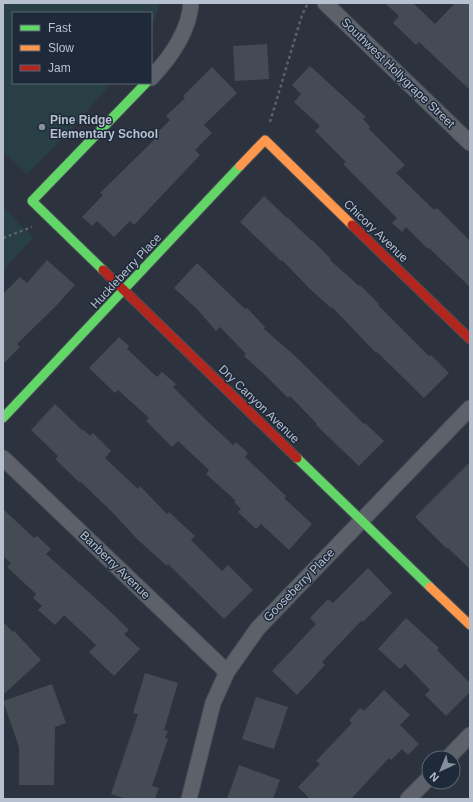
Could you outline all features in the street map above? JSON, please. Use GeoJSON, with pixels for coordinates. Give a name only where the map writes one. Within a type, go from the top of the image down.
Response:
{"type":"FeatureCollection","features":[{"type":"Feature","properties":{"kind":"street"},"geometry":{"type":"LineString","coordinates":[[152,77],[163,66],[182,38],[191,3]]}},
{"type":"Feature","properties":{"kind":"street","name":"Southwest Hollygrape Street"},"geometry":{"type":"LineString","coordinates":[[325,3],[470,143]]}},
{"type":"Feature","properties":{"kind":"street","name":"Dry Canyon Avenue"},"geometry":{"type":"LineString","coordinates":[[145,84],[32,201],[470,624]]}},
{"type":"Feature","properties":{"kind":"street","name":"Huckleberry Place"},"geometry":{"type":"LineString","coordinates":[[3,418],[265,140]]}},
{"type":"Feature","properties":{"kind":"street","name":"Chicory Avenue"},"geometry":{"type":"LineString","coordinates":[[265,140],[470,339]]}},
{"type":"Feature","properties":{"kind":"street","name":"Gooseberry Place"},"geometry":{"type":"LineString","coordinates":[[189,799],[213,703],[227,672],[258,628],[470,408]]}},
{"type":"Feature","properties":{"kind":"street","name":"Banberry Avenue"},"geometry":{"type":"LineString","coordinates":[[3,458],[227,672]]}},
{"type":"Feature","properties":{"kind":"street"},"geometry":{"type":"LineString","coordinates":[[456,750],[470,735]]}},
{"type":"Feature","properties":{"kind":"street"},"geometry":{"type":"LineString","coordinates":[[408,799],[421,786]]}},
{"type":"Feature","properties":{"kind":"path"},"geometry":{"type":"LineString","coordinates":[[265,140],[302,15],[308,3]]}},
{"type":"Feature","properties":{"kind":"path"},"geometry":{"type":"LineString","coordinates":[[3,238],[52,220]]}},
{"type":"Feature","properties":{"kind":"green space","name":"Pine Ridge Elementary School"},"geometry":{"type":"Polygon","coordinates":[[[3,3],[160,3],[152,25],[152,12],[12,12],[12,84],[110,84],[69,132],[27,174],[3,151],[3,3]]]}},
{"type":"Feature","properties":{"kind":"green space"},"geometry":{"type":"Polygon","coordinates":[[[3,207],[33,238],[3,270],[3,207]]]}},
{"type":"Feature","properties":{"kind":"building"},"geometry":{"type":"Polygon","coordinates":[[[385,3],[413,3],[435,24],[455,3],[470,3],[470,90],[419,42],[416,45],[393,23],[399,16],[385,3]]]}},
{"type":"Feature","properties":{"kind":"building"},"geometry":{"type":"Polygon","coordinates":[[[267,44],[269,79],[235,81],[233,46],[267,44]]]}},
{"type":"Feature","properties":{"kind":"building"},"geometry":{"type":"Polygon","coordinates":[[[310,66],[366,117],[363,119],[370,127],[369,129],[405,165],[396,173],[434,210],[437,208],[470,241],[470,287],[406,227],[402,232],[392,223],[397,218],[343,164],[346,162],[315,131],[320,126],[294,102],[301,94],[292,85],[310,66]]]}},
{"type":"Feature","properties":{"kind":"building"},"geometry":{"type":"Polygon","coordinates":[[[212,67],[237,93],[204,125],[212,133],[195,150],[200,155],[134,225],[130,221],[114,237],[97,221],[92,226],[82,217],[103,195],[100,193],[154,140],[152,138],[170,120],[166,116],[185,98],[183,96],[212,67]]]}},
{"type":"Feature","properties":{"kind":"building"},"geometry":{"type":"Polygon","coordinates":[[[264,196],[312,240],[331,259],[330,260],[359,286],[360,285],[429,356],[431,355],[449,373],[424,398],[377,352],[376,353],[332,307],[331,308],[310,289],[282,260],[281,261],[240,222],[264,196]]]}},
{"type":"Feature","properties":{"kind":"building"},"geometry":{"type":"Polygon","coordinates":[[[47,260],[75,285],[17,344],[20,347],[3,364],[3,294],[20,277],[27,283],[47,260]]]}},
{"type":"Feature","properties":{"kind":"building"},"geometry":{"type":"Polygon","coordinates":[[[197,263],[245,309],[247,308],[265,327],[264,329],[294,355],[364,424],[365,423],[384,441],[359,466],[316,425],[317,424],[290,396],[288,398],[244,356],[246,354],[220,327],[216,331],[198,310],[174,288],[197,263]]]}},
{"type":"Feature","properties":{"kind":"building"},"geometry":{"type":"Polygon","coordinates":[[[119,337],[129,346],[127,349],[157,377],[162,372],[176,384],[173,387],[205,419],[233,445],[236,442],[248,453],[245,457],[286,496],[284,498],[312,524],[289,550],[261,524],[256,529],[238,512],[241,509],[234,502],[236,501],[206,474],[209,470],[178,441],[172,447],[146,421],[149,418],[118,390],[115,393],[89,368],[119,337]]]}},
{"type":"Feature","properties":{"kind":"building"},"geometry":{"type":"Polygon","coordinates":[[[55,404],[83,431],[84,430],[90,436],[93,433],[111,451],[105,458],[138,489],[140,486],[167,514],[169,512],[195,536],[191,540],[222,571],[228,565],[253,590],[224,619],[168,564],[167,566],[138,540],[113,513],[55,459],[58,456],[31,430],[55,404]]]}},
{"type":"Feature","properties":{"kind":"building"},"geometry":{"type":"Polygon","coordinates":[[[470,462],[470,569],[448,548],[447,549],[415,517],[470,462]]]}},
{"type":"Feature","properties":{"kind":"building"},"geometry":{"type":"Polygon","coordinates":[[[3,509],[34,538],[37,536],[51,549],[46,554],[129,630],[124,634],[140,649],[114,676],[89,652],[96,645],[64,615],[55,625],[38,610],[42,606],[33,598],[36,594],[7,567],[11,563],[3,556],[3,509]]]}},
{"type":"Feature","properties":{"kind":"building"},"geometry":{"type":"Polygon","coordinates":[[[368,568],[392,593],[363,622],[362,620],[322,662],[325,665],[297,695],[272,671],[316,624],[310,618],[328,599],[333,603],[368,568]]]}},
{"type":"Feature","properties":{"kind":"building"},"geometry":{"type":"Polygon","coordinates":[[[406,618],[439,648],[437,650],[470,683],[470,692],[446,716],[425,695],[430,690],[405,664],[400,669],[378,649],[406,618]]]}},
{"type":"Feature","properties":{"kind":"building"},"geometry":{"type":"Polygon","coordinates":[[[3,622],[13,632],[14,631],[41,660],[3,695],[3,622]]]}},
{"type":"Feature","properties":{"kind":"building"},"geometry":{"type":"Polygon","coordinates":[[[145,673],[178,683],[164,730],[168,731],[165,738],[168,739],[152,786],[159,788],[155,799],[127,799],[111,794],[138,714],[133,713],[145,673]]]}},
{"type":"Feature","properties":{"kind":"building"},"geometry":{"type":"Polygon","coordinates":[[[52,684],[66,723],[55,727],[54,785],[19,785],[19,747],[3,701],[52,684]]]}},
{"type":"Feature","properties":{"kind":"building"},"geometry":{"type":"Polygon","coordinates":[[[384,690],[410,715],[400,725],[419,744],[408,755],[402,749],[391,760],[389,758],[351,799],[310,799],[298,787],[320,764],[316,761],[352,723],[349,720],[360,708],[364,711],[384,690]]]}},
{"type":"Feature","properties":{"kind":"building"},"geometry":{"type":"Polygon","coordinates":[[[256,697],[288,707],[274,749],[242,739],[256,697]]]}},
{"type":"Feature","properties":{"kind":"building"},"geometry":{"type":"Polygon","coordinates":[[[239,765],[280,780],[273,799],[227,799],[239,765]]]}},
{"type":"Feature","properties":{"kind":"traffic: fast"},"geometry":{"type":"LineString","coordinates":[[103,270],[32,201],[145,84]]}},
{"type":"Feature","properties":{"kind":"traffic: fast"},"geometry":{"type":"LineString","coordinates":[[3,418],[240,166]]}},
{"type":"Feature","properties":{"kind":"traffic: fast"},"geometry":{"type":"LineString","coordinates":[[297,458],[430,587]]}},
{"type":"Feature","properties":{"kind":"traffic: slow"},"geometry":{"type":"LineString","coordinates":[[240,166],[265,140],[352,225]]}},
{"type":"Feature","properties":{"kind":"traffic: slow"},"geometry":{"type":"LineString","coordinates":[[430,587],[470,625]]}},
{"type":"Feature","properties":{"kind":"traffic: jam"},"geometry":{"type":"LineString","coordinates":[[352,225],[470,339]]}},
{"type":"Feature","properties":{"kind":"traffic: jam"},"geometry":{"type":"LineString","coordinates":[[103,270],[297,458]]}},
{"type":"Feature","properties":{"kind":"place","name":"Pine Ridge Elementary School"},"geometry":{"type":"Point","coordinates":[42,127]}}]}
